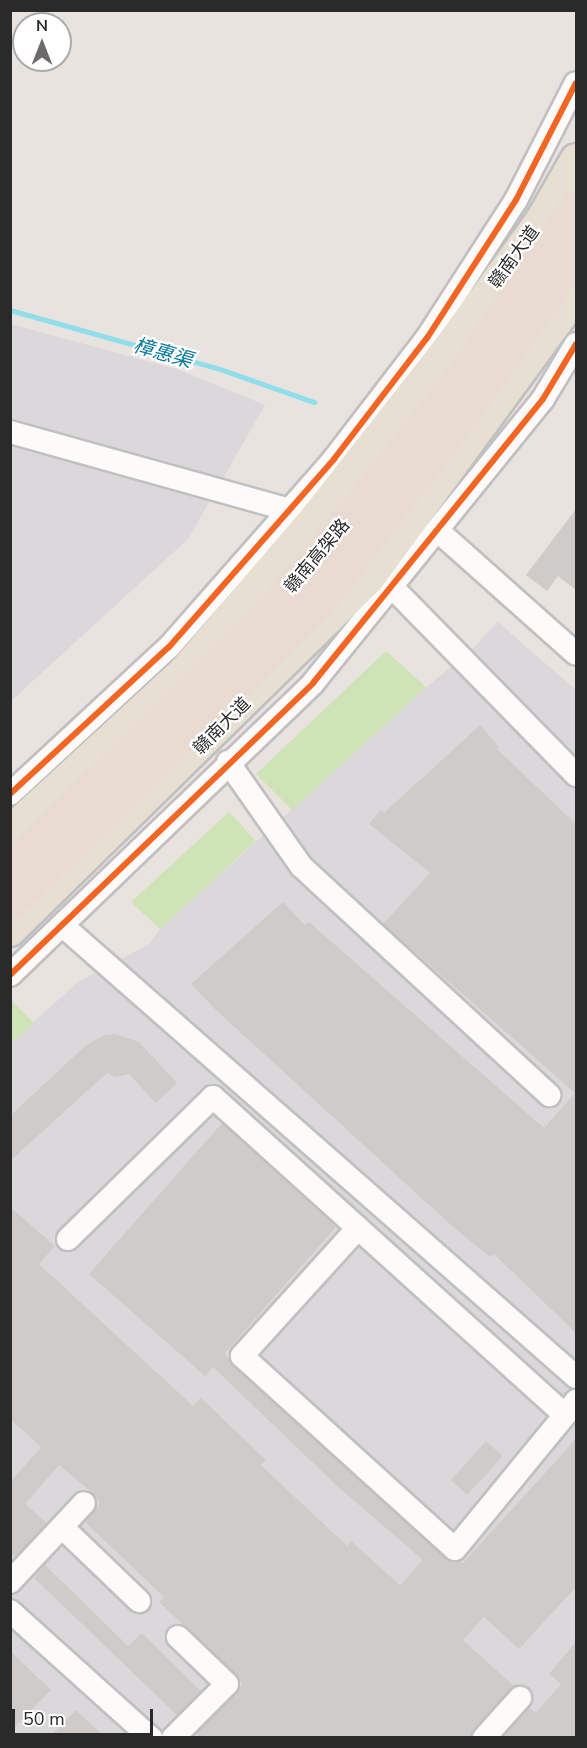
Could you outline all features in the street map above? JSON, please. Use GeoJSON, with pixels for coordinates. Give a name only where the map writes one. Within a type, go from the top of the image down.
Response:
{"type":"FeatureCollection","features":[{"type":"Feature","properties":{"kind":"highway","name":"赣南高架路"},"geometry":{"type":"LineString","coordinates":[[10,868],[267,616],[354,512],[463,374],[576,205]]}},
{"type":"Feature","properties":{"kind":"highway","name":"赣南高架路"},"geometry":{"type":"LineString","coordinates":[[10,903],[318,602],[450,429],[552,286],[576,245]]}},
{"type":"Feature","properties":{"kind":"main road","name":"赣南大道"},"geometry":{"type":"LineString","coordinates":[[346,461],[436,345],[541,220],[576,159]]}},
{"type":"Feature","properties":{"kind":"main road","name":"赣南大道"},"geometry":{"type":"LineString","coordinates":[[10,931],[429,519],[512,383],[576,296]]}},
{"type":"Feature","properties":{"kind":"main road"},"geometry":{"type":"LineString","coordinates":[[10,831],[185,670],[346,461]]}},
{"type":"Feature","properties":{"kind":"street"},"geometry":{"type":"LineString","coordinates":[[436,345],[516,200],[576,83]]}},
{"type":"Feature","properties":{"kind":"street"},"geometry":{"type":"LineString","coordinates":[[10,975],[313,682],[390,585],[429,519],[543,399],[576,344]]}},
{"type":"Feature","properties":{"kind":"street"},"geometry":{"type":"LineString","coordinates":[[10,432],[289,510]]}},
{"type":"Feature","properties":{"kind":"street"},"geometry":{"type":"LineString","coordinates":[[10,794],[169,647],[289,510],[346,461]]}},
{"type":"Feature","properties":{"kind":"street"},"geometry":{"type":"LineString","coordinates":[[429,519],[576,654]]}},
{"type":"Feature","properties":{"kind":"street"},"geometry":{"type":"LineString","coordinates":[[390,585],[576,775]]}},
{"type":"Feature","properties":{"kind":"street"},"geometry":{"type":"LineString","coordinates":[[228,762],[301,866],[549,1095]]}},
{"type":"Feature","properties":{"kind":"street"},"geometry":{"type":"LineString","coordinates":[[63,926],[576,1377]]}},
{"type":"Feature","properties":{"kind":"street"},"geometry":{"type":"LineString","coordinates":[[68,1239],[213,1097],[358,1228],[570,1408],[455,1549],[242,1356],[358,1228]]}},
{"type":"Feature","properties":{"kind":"street"},"geometry":{"type":"LineString","coordinates":[[10,1582],[84,1503]]}},
{"type":"Feature","properties":{"kind":"street"},"geometry":{"type":"LineString","coordinates":[[62,1527],[139,1601]]}},
{"type":"Feature","properties":{"kind":"street"},"geometry":{"type":"LineString","coordinates":[[10,1611],[151,1737]]}},
{"type":"Feature","properties":{"kind":"street"},"geometry":{"type":"LineString","coordinates":[[173,1737],[227,1684],[178,1637]]}},
{"type":"Feature","properties":{"kind":"street"},"geometry":{"type":"LineString","coordinates":[[484,1737],[520,1698]]}},
{"type":"Feature","properties":{"kind":"shaded area"},"geometry":{"type":"Polygon","coordinates":[[[11,324],[176,369],[265,405],[188,539],[11,701],[11,324]]]}},
{"type":"Feature","properties":{"kind":"shaded area"},"geometry":{"type":"Polygon","coordinates":[[[498,622],[576,690],[576,1737],[11,1737],[10,1043],[77,983],[149,944],[160,929],[426,687],[466,655],[498,622]]]}},
{"type":"Feature","properties":{"kind":"green space"},"geometry":{"type":"Polygon","coordinates":[[[386,651],[426,687],[292,810],[256,774],[386,651]]]}},
{"type":"Feature","properties":{"kind":"green space"},"geometry":{"type":"Polygon","coordinates":[[[229,812],[256,841],[160,929],[131,902],[229,812]]]}},
{"type":"Feature","properties":{"kind":"green space"},"geometry":{"type":"Polygon","coordinates":[[[10,999],[34,1023],[11,1043],[10,1043],[10,999]]]}},
{"type":"Feature","properties":{"kind":"building"},"geometry":{"type":"Polygon","coordinates":[[[576,509],[576,590],[558,576],[547,591],[526,575],[576,509]]]}},
{"type":"Feature","properties":{"kind":"building"},"geometry":{"type":"Polygon","coordinates":[[[480,725],[499,747],[497,749],[576,824],[576,1333],[494,1254],[490,1257],[451,1225],[217,1011],[191,984],[283,902],[305,925],[309,922],[544,1128],[575,1093],[383,924],[430,873],[369,824],[381,810],[384,813],[480,725]]]}},
{"type":"Feature","properties":{"kind":"building"},"geometry":{"type":"Polygon","coordinates":[[[115,1034],[139,1042],[177,1083],[156,1103],[129,1074],[115,1077],[107,1073],[10,1161],[10,1116],[86,1045],[105,1035],[115,1034]]]}},
{"type":"Feature","properties":{"kind":"building"},"geometry":{"type":"Polygon","coordinates":[[[222,1123],[336,1227],[225,1353],[233,1366],[446,1559],[463,1563],[576,1439],[576,1587],[519,1649],[484,1617],[463,1640],[514,1686],[474,1729],[471,1737],[200,1737],[196,1734],[237,1694],[242,1684],[236,1674],[159,1602],[164,1597],[85,1522],[100,1503],[94,1494],[59,1465],[25,1504],[47,1523],[15,1557],[10,1552],[10,1482],[41,1447],[10,1419],[10,1207],[55,1246],[39,1264],[193,1406],[201,1398],[266,1460],[261,1465],[347,1546],[351,1541],[400,1585],[423,1560],[337,1486],[213,1367],[205,1376],[89,1274],[222,1123]]]}},
{"type":"Feature","properties":{"kind":"building"},"geometry":{"type":"Polygon","coordinates":[[[486,1441],[503,1456],[467,1495],[451,1480],[486,1441]]]}},
{"type":"Feature","properties":{"kind":"building"},"geometry":{"type":"Polygon","coordinates":[[[45,1565],[128,1646],[142,1633],[201,1691],[177,1715],[34,1578],[45,1565]]]}},
{"type":"Feature","properties":{"kind":"building"},"geometry":{"type":"Polygon","coordinates":[[[576,1642],[576,1737],[503,1737],[529,1708],[536,1713],[561,1684],[549,1674],[576,1642]]]}},
{"type":"Feature","properties":{"kind":"building"},"geometry":{"type":"Polygon","coordinates":[[[10,1651],[51,1690],[10,1732],[10,1651]]]}},
{"type":"Feature","properties":{"kind":"building"},"geometry":{"type":"Polygon","coordinates":[[[76,1710],[105,1737],[49,1737],[76,1710]]]}},
{"type":"Feature","properties":{"kind":"waterway","name":"樟惠渠"},"geometry":{"type":"LineString","coordinates":[[10,310],[217,368],[314,402]]}},
{"type":"Feature","properties":{"kind":"transit line"},"geometry":{"type":"LineString","coordinates":[[10,794],[169,647],[334,459],[427,338],[516,200],[576,83]]}},
{"type":"Feature","properties":{"kind":"transit line"},"geometry":{"type":"LineString","coordinates":[[10,975],[313,683],[543,399],[576,344]]}}]}
